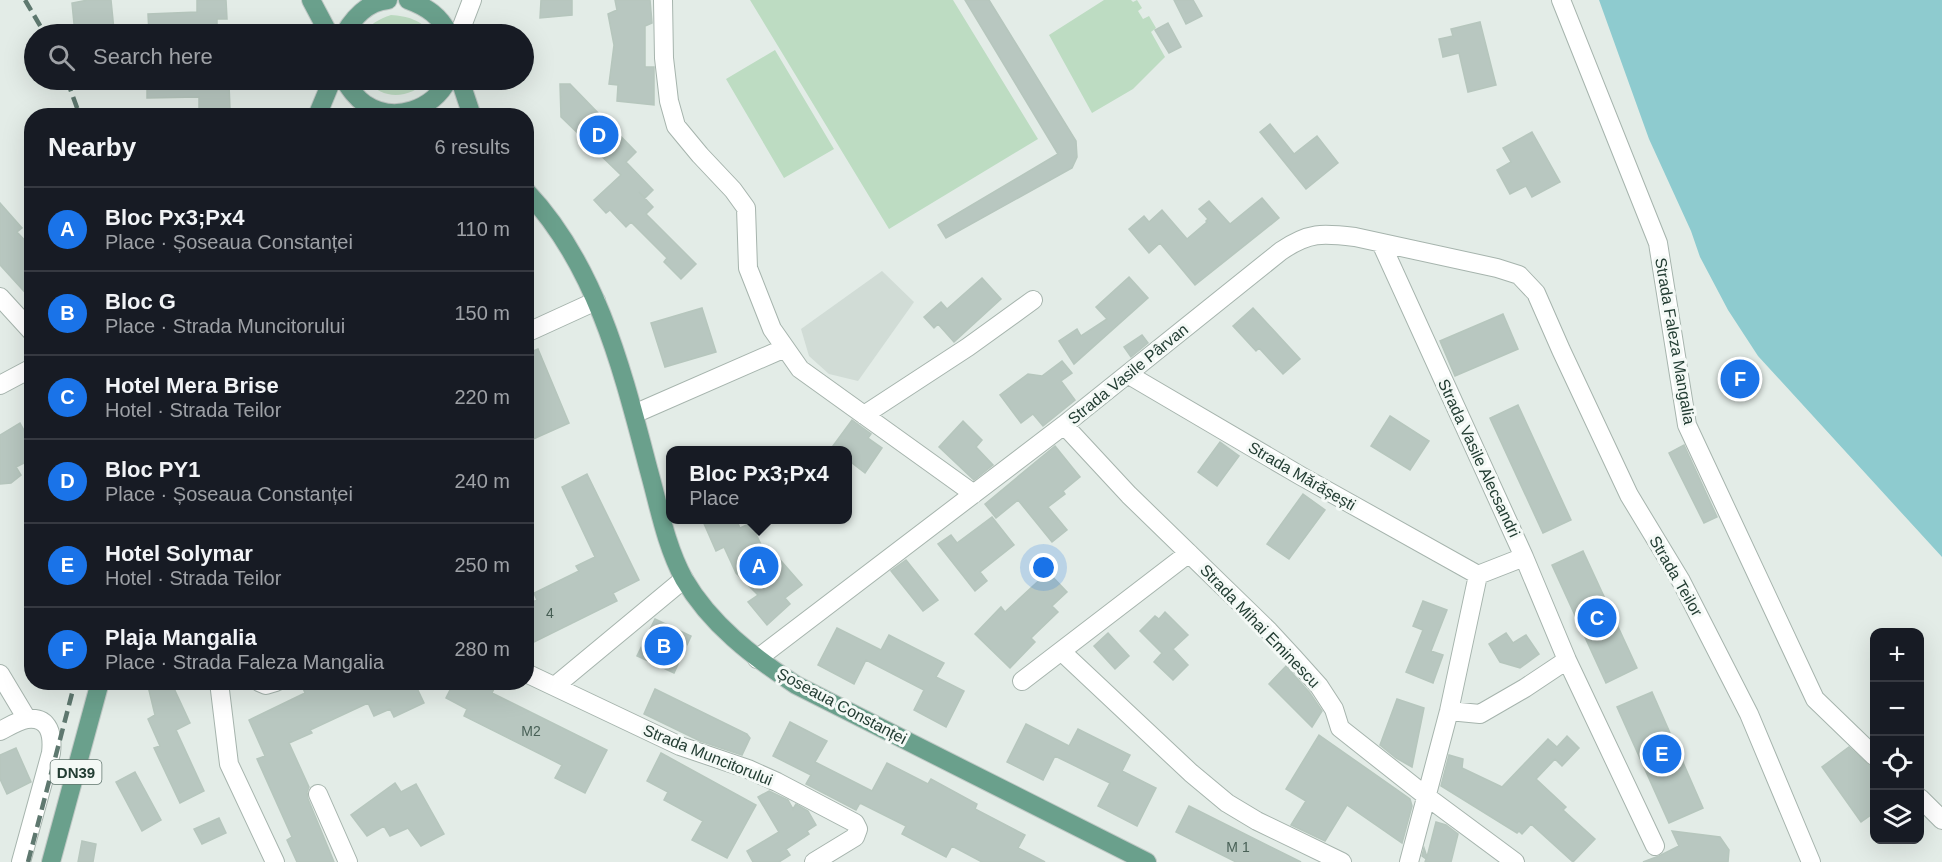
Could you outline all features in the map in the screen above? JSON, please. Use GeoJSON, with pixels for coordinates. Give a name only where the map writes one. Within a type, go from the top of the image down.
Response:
{"type":"FeatureCollection","features":[{"type":"Feature","properties":{"kind":"main road"},"geometry":{"type":"LineString","coordinates":[[311,0],[323,24]]}},
{"type":"Feature","properties":{"kind":"main road"},"geometry":{"type":"LineString","coordinates":[[350,24],[365,8],[388,0]]}},
{"type":"Feature","properties":{"kind":"main road"},"geometry":{"type":"LineString","coordinates":[[408,0],[424,6],[443,24]]}},
{"type":"Feature","properties":{"kind":"main road"},"geometry":{"type":"LineString","coordinates":[[320,108],[328,90]]}},
{"type":"Feature","properties":{"kind":"main road"},"geometry":{"type":"LineString","coordinates":[[350,90],[366,105],[373,108]]}},
{"type":"Feature","properties":{"kind":"main road"},"geometry":{"type":"LineString","coordinates":[[421,108],[442,90]]}},
{"type":"Feature","properties":{"kind":"main road"},"geometry":{"type":"LineString","coordinates":[[463,90],[469,108]]}},
{"type":"Feature","properties":{"kind":"main road","name":"Șoseaua Constanței"},"geometry":{"type":"LineString","coordinates":[[534,201],[565,239],[587,280],[619,364],[668,542],[684,579],[715,619],[757,659],[804,689],[1147,862]]}},
{"type":"Feature","properties":{"kind":"main road","name":"DN39"},"geometry":{"type":"LineString","coordinates":[[51,862],[98,690]]}},
{"type":"Feature","properties":{"kind":"street"},"geometry":{"type":"LineString","coordinates":[[463,24],[472,0]]}},
{"type":"Feature","properties":{"kind":"street"},"geometry":{"type":"LineString","coordinates":[[663,0],[664,58],[669,101],[676,126],[746,207],[748,268],[772,328],[800,369],[974,494]]}},
{"type":"Feature","properties":{"kind":"street","name":"Strada Faleza Mangalia"},"geometry":{"type":"LineString","coordinates":[[1561,0],[1658,243],[1687,425],[1815,699],[1870,751]]}},
{"type":"Feature","properties":{"kind":"street","name":"Strada Vasile Pârvan"},"geometry":{"type":"LineString","coordinates":[[757,659],[1129,375],[1295,242],[1309,236],[1331,234],[1355,237],[1497,268],[1519,275],[1536,292]]}},
{"type":"Feature","properties":{"kind":"street","name":"Strada Vasile Alecsandri"},"geometry":{"type":"LineString","coordinates":[[1380,243],[1524,556],[1478,575]]}},
{"type":"Feature","properties":{"kind":"street","name":"Strada Teilor"},"geometry":{"type":"LineString","coordinates":[[1536,292],[1629,495],[1681,581],[1744,703],[1811,862]]}},
{"type":"Feature","properties":{"kind":"street"},"geometry":{"type":"LineString","coordinates":[[0,297],[24,323]]}},
{"type":"Feature","properties":{"kind":"street"},"geometry":{"type":"LineString","coordinates":[[864,415],[968,347],[1033,300]]}},
{"type":"Feature","properties":{"kind":"street"},"geometry":{"type":"LineString","coordinates":[[534,329],[596,301]]}},
{"type":"Feature","properties":{"kind":"street"},"geometry":{"type":"LineString","coordinates":[[634,414],[785,348]]}},
{"type":"Feature","properties":{"kind":"street"},"geometry":{"type":"LineString","coordinates":[[0,386],[24,372]]}},
{"type":"Feature","properties":{"kind":"street","name":"Strada Mărășești"},"geometry":{"type":"LineString","coordinates":[[1129,375],[1301,476],[1478,575]]}},
{"type":"Feature","properties":{"kind":"street","name":"Strada Mihai Eminescu"},"geometry":{"type":"LineString","coordinates":[[1064,425],[1129,495],[1269,631],[1318,686],[1334,709],[1340,728],[1515,862]]}},
{"type":"Feature","properties":{"kind":"street"},"geometry":{"type":"LineString","coordinates":[[1022,681],[1189,553]]}},
{"type":"Feature","properties":{"kind":"street"},"geometry":{"type":"LineString","coordinates":[[1524,556],[1567,660],[1654,846]]}},
{"type":"Feature","properties":{"kind":"street"},"geometry":{"type":"LineString","coordinates":[[1409,862],[1449,711],[1478,575]]}},
{"type":"Feature","properties":{"kind":"street"},"geometry":{"type":"LineString","coordinates":[[555,686],[684,579]]}},
{"type":"Feature","properties":{"kind":"street"},"geometry":{"type":"LineString","coordinates":[[1061,651],[1191,773],[1227,803],[1342,862]]}},
{"type":"Feature","properties":{"kind":"street"},"geometry":{"type":"LineString","coordinates":[[1449,711],[1480,714],[1567,660]]}},
{"type":"Feature","properties":{"kind":"street"},"geometry":{"type":"LineString","coordinates":[[0,674],[27,719]]}},
{"type":"Feature","properties":{"kind":"street","name":"Strada Muncitorului"},"geometry":{"type":"LineString","coordinates":[[534,677],[680,746],[748,769],[777,782],[855,823],[858,829],[855,837],[823,860]]}},
{"type":"Feature","properties":{"kind":"street"},"geometry":{"type":"LineString","coordinates":[[220,690],[229,764],[275,862]]}},
{"type":"Feature","properties":{"kind":"street"},"geometry":{"type":"LineString","coordinates":[[0,730],[27,719],[44,723],[53,739],[21,862]]}},
{"type":"Feature","properties":{"kind":"street"},"geometry":{"type":"LineString","coordinates":[[318,794],[348,862]]}},
{"type":"Feature","properties":{"kind":"street"},"geometry":{"type":"LineString","coordinates":[[1924,802],[1942,819]]}},
{"type":"Feature","properties":{"kind":"shaded area"},"geometry":{"type":"Polygon","coordinates":[[[882,271],[914,302],[858,381],[829,374],[809,356],[801,329],[882,271]]]}},
{"type":"Feature","properties":{"kind":"green space"},"geometry":{"type":"Polygon","coordinates":[[[750,0],[953,0],[1038,139],[889,229],[750,0]]]}},
{"type":"Feature","properties":{"kind":"green space"},"geometry":{"type":"Polygon","coordinates":[[[1104,0],[1131,0],[1133,2],[1137,0],[1142,8],[1138,11],[1143,19],[1149,16],[1156,28],[1151,32],[1165,57],[1133,89],[1092,113],[1049,35],[1104,0]]]}},
{"type":"Feature","properties":{"kind":"green space"},"geometry":{"type":"Polygon","coordinates":[[[391,15],[403,16],[421,24],[373,24],[391,15]]]}},
{"type":"Feature","properties":{"kind":"green space"},"geometry":{"type":"Polygon","coordinates":[[[775,50],[834,149],[784,178],[726,79],[775,50]]]}},
{"type":"Feature","properties":{"kind":"green space"},"geometry":{"type":"Polygon","coordinates":[[[377,90],[415,90],[397,95],[377,90]]]}},
{"type":"Feature","properties":{"kind":"water"},"geometry":{"type":"Polygon","coordinates":[[[1599,0],[1942,0],[1942,557],[1758,356],[1728,310],[1700,257],[1691,231],[1649,139],[1599,0]]]}},
{"type":"Feature","properties":{"kind":"building"},"geometry":{"type":"Polygon","coordinates":[[[111,0],[113,24],[74,24],[72,3],[111,0]]]}},
{"type":"Feature","properties":{"kind":"building"},"geometry":{"type":"Polygon","coordinates":[[[197,0],[226,0],[227,19],[217,19],[217,24],[148,24],[148,14],[197,12],[197,0]]]}},
{"type":"Feature","properties":{"kind":"building"},"geometry":{"type":"Polygon","coordinates":[[[541,0],[572,0],[572,15],[540,18],[541,0]]]}},
{"type":"Feature","properties":{"kind":"building"},"geometry":{"type":"Polygon","coordinates":[[[615,0],[650,0],[652,23],[645,26],[645,67],[654,67],[654,105],[617,101],[618,85],[609,84],[614,45],[608,14],[617,10],[615,0]]]}},
{"type":"Feature","properties":{"kind":"building"},"geometry":{"type":"Polygon","coordinates":[[[965,0],[989,0],[1076,141],[1077,157],[1072,168],[946,238],[938,225],[1058,154],[965,0]]]}},
{"type":"Feature","properties":{"kind":"building"},"geometry":{"type":"Polygon","coordinates":[[[1174,0],[1193,0],[1202,16],[1186,24],[1174,0]]]}},
{"type":"Feature","properties":{"kind":"building"},"geometry":{"type":"Polygon","coordinates":[[[1480,22],[1496,85],[1468,92],[1459,53],[1443,57],[1439,39],[1453,36],[1451,29],[1480,22]]]}},
{"type":"Feature","properties":{"kind":"building"},"geometry":{"type":"Polygon","coordinates":[[[1168,23],[1181,47],[1169,53],[1155,30],[1168,23]]]}},
{"type":"Feature","properties":{"kind":"building"},"geometry":{"type":"Polygon","coordinates":[[[560,84],[570,84],[636,152],[626,162],[653,190],[645,198],[639,192],[653,207],[646,214],[696,264],[681,279],[664,262],[667,258],[631,222],[626,227],[610,210],[606,213],[594,200],[621,175],[561,117],[560,84]]]}},
{"type":"Feature","properties":{"kind":"building"},"geometry":{"type":"Polygon","coordinates":[[[147,90],[229,90],[230,108],[199,108],[199,97],[147,98],[147,90]]]}},
{"type":"Feature","properties":{"kind":"building"},"geometry":{"type":"Polygon","coordinates":[[[1270,124],[1294,154],[1317,136],[1338,163],[1306,189],[1260,132],[1270,124]]]}},
{"type":"Feature","properties":{"kind":"building"},"geometry":{"type":"Polygon","coordinates":[[[1532,132],[1560,182],[1532,197],[1526,186],[1510,194],[1497,170],[1511,162],[1503,148],[1532,132]]]}},
{"type":"Feature","properties":{"kind":"building"},"geometry":{"type":"Polygon","coordinates":[[[1262,198],[1279,218],[1195,285],[1160,243],[1149,253],[1129,229],[1144,216],[1149,222],[1162,210],[1187,239],[1207,222],[1208,219],[1199,209],[1209,201],[1230,224],[1262,198]]]}},
{"type":"Feature","properties":{"kind":"building"},"geometry":{"type":"Polygon","coordinates":[[[0,203],[22,228],[17,232],[24,239],[24,291],[0,265],[0,203]]]}},
{"type":"Feature","properties":{"kind":"building"},"geometry":{"type":"Polygon","coordinates":[[[1129,277],[1148,298],[1074,364],[1059,341],[1077,329],[1081,336],[1107,319],[1096,307],[1129,277]]]}},
{"type":"Feature","properties":{"kind":"building"},"geometry":{"type":"Polygon","coordinates":[[[982,278],[1001,299],[954,342],[938,324],[934,328],[924,317],[941,302],[947,309],[982,278]]]}},
{"type":"Feature","properties":{"kind":"building"},"geometry":{"type":"Polygon","coordinates":[[[702,308],[716,352],[665,367],[651,323],[702,308]]]}},
{"type":"Feature","properties":{"kind":"building"},"geometry":{"type":"Polygon","coordinates":[[[1253,308],[1300,359],[1283,374],[1259,348],[1256,351],[1233,326],[1253,308]]]}},
{"type":"Feature","properties":{"kind":"building"},"geometry":{"type":"Polygon","coordinates":[[[1503,314],[1518,349],[1455,376],[1440,341],[1503,314]]]}},
{"type":"Feature","properties":{"kind":"building"},"geometry":{"type":"Polygon","coordinates":[[[1142,335],[1148,343],[1131,357],[1124,347],[1142,335]]]}},
{"type":"Feature","properties":{"kind":"building"},"geometry":{"type":"Polygon","coordinates":[[[538,349],[569,423],[534,439],[534,351],[538,349]]]}},
{"type":"Feature","properties":{"kind":"building"},"geometry":{"type":"Polygon","coordinates":[[[1062,361],[1072,373],[1061,381],[1075,400],[1043,426],[1033,414],[1021,423],[1000,395],[1028,374],[1042,376],[1062,361]]]}},
{"type":"Feature","properties":{"kind":"building"},"geometry":{"type":"Polygon","coordinates":[[[1518,405],[1571,520],[1543,533],[1490,418],[1518,405]]]}},
{"type":"Feature","properties":{"kind":"building"},"geometry":{"type":"Polygon","coordinates":[[[1390,416],[1429,441],[1410,470],[1371,446],[1390,416]]]}},
{"type":"Feature","properties":{"kind":"building"},"geometry":{"type":"Polygon","coordinates":[[[852,420],[871,434],[868,438],[882,448],[865,473],[852,463],[852,446],[833,446],[852,420]]]}},
{"type":"Feature","properties":{"kind":"building"},"geometry":{"type":"Polygon","coordinates":[[[963,421],[982,440],[976,447],[993,465],[974,480],[939,447],[963,421]]]}},
{"type":"Feature","properties":{"kind":"building"},"geometry":{"type":"Polygon","coordinates":[[[20,423],[24,430],[24,463],[16,467],[21,475],[11,483],[0,484],[0,435],[20,423]]]}},
{"type":"Feature","properties":{"kind":"building"},"geometry":{"type":"Polygon","coordinates":[[[1220,442],[1239,456],[1217,486],[1198,472],[1220,442]]]}},
{"type":"Feature","properties":{"kind":"building"},"geometry":{"type":"Polygon","coordinates":[[[1684,445],[1717,517],[1704,523],[1669,453],[1684,445]]]}},
{"type":"Feature","properties":{"kind":"building"},"geometry":{"type":"Polygon","coordinates":[[[1055,446],[1080,477],[1063,491],[1065,494],[1048,507],[1067,530],[1052,542],[1018,500],[996,518],[985,504],[1055,446]]]}},
{"type":"Feature","properties":{"kind":"building"},"geometry":{"type":"Polygon","coordinates":[[[587,474],[639,580],[613,593],[617,601],[534,642],[534,601],[537,600],[534,593],[579,571],[576,566],[595,557],[562,487],[587,474]]]}},
{"type":"Feature","properties":{"kind":"building"},"geometry":{"type":"Polygon","coordinates":[[[1303,494],[1325,510],[1289,559],[1267,544],[1303,494]]]}},
{"type":"Feature","properties":{"kind":"building"},"geometry":{"type":"Polygon","coordinates":[[[992,517],[1014,545],[980,572],[987,581],[975,591],[938,544],[951,535],[957,543],[992,517]]]}},
{"type":"Feature","properties":{"kind":"building"},"geometry":{"type":"Polygon","coordinates":[[[704,524],[738,524],[740,528],[751,524],[763,549],[768,546],[802,585],[785,598],[790,604],[767,625],[748,602],[758,595],[736,573],[724,547],[716,551],[704,524]]]}},
{"type":"Feature","properties":{"kind":"building"},"geometry":{"type":"Polygon","coordinates":[[[1583,551],[1637,668],[1606,683],[1552,565],[1583,551]]]}},
{"type":"Feature","properties":{"kind":"building"},"geometry":{"type":"Polygon","coordinates":[[[906,560],[938,600],[923,611],[891,571],[906,560]]]}},
{"type":"Feature","properties":{"kind":"building"},"geometry":{"type":"Polygon","coordinates":[[[1048,572],[1067,592],[1052,606],[1058,612],[1031,638],[1035,642],[1010,668],[975,634],[1001,607],[1005,612],[1048,572]]]}},
{"type":"Feature","properties":{"kind":"building"},"geometry":{"type":"Polygon","coordinates":[[[1423,601],[1447,610],[1431,651],[1443,655],[1433,683],[1406,672],[1423,630],[1413,626],[1423,601]]]}},
{"type":"Feature","properties":{"kind":"building"},"geometry":{"type":"Polygon","coordinates":[[[1165,612],[1188,635],[1173,649],[1188,665],[1173,680],[1154,662],[1162,653],[1140,631],[1155,616],[1159,619],[1165,612]]]}},
{"type":"Feature","properties":{"kind":"building"},"geometry":{"type":"Polygon","coordinates":[[[655,619],[691,636],[674,673],[637,656],[655,619]]]}},
{"type":"Feature","properties":{"kind":"building"},"geometry":{"type":"Polygon","coordinates":[[[837,628],[881,650],[889,635],[944,663],[936,677],[964,691],[946,727],[914,710],[924,690],[866,660],[854,684],[818,665],[837,628]]]}},
{"type":"Feature","properties":{"kind":"building"},"geometry":{"type":"Polygon","coordinates":[[[1108,633],[1129,656],[1115,669],[1094,646],[1108,633]]]}},
{"type":"Feature","properties":{"kind":"building"},"geometry":{"type":"Polygon","coordinates":[[[1506,633],[1513,643],[1526,635],[1539,654],[1520,668],[1500,662],[1489,644],[1506,633]]]}},
{"type":"Feature","properties":{"kind":"building"},"geometry":{"type":"Polygon","coordinates":[[[1286,666],[1310,693],[1322,711],[1312,727],[1269,684],[1286,666]]]}},
{"type":"Feature","properties":{"kind":"building"},"geometry":{"type":"Polygon","coordinates":[[[655,689],[747,734],[750,738],[742,755],[700,741],[644,714],[655,689]]]}},
{"type":"Feature","properties":{"kind":"building"},"geometry":{"type":"Polygon","coordinates":[[[149,690],[175,690],[190,723],[176,730],[204,791],[180,803],[154,748],[160,746],[148,719],[155,715],[149,690]]]}},
{"type":"Feature","properties":{"kind":"building"},"geometry":{"type":"Polygon","coordinates":[[[304,690],[418,690],[424,703],[394,717],[390,709],[374,716],[368,703],[310,730],[312,733],[289,743],[309,787],[308,799],[334,862],[297,862],[287,840],[292,837],[257,759],[265,756],[249,720],[305,693],[304,690]]]}},
{"type":"Feature","properties":{"kind":"building"},"geometry":{"type":"Polygon","coordinates":[[[450,690],[493,690],[492,693],[607,750],[585,793],[555,778],[562,765],[464,716],[467,709],[446,698],[450,690]]]}},
{"type":"Feature","properties":{"kind":"building"},"geometry":{"type":"Polygon","coordinates":[[[1652,692],[1703,808],[1669,823],[1617,707],[1652,692]]]}},
{"type":"Feature","properties":{"kind":"building"},"geometry":{"type":"Polygon","coordinates":[[[1397,699],[1424,708],[1412,767],[1380,745],[1397,699]]]}},
{"type":"Feature","properties":{"kind":"building"},"geometry":{"type":"Polygon","coordinates":[[[790,722],[827,741],[815,762],[872,791],[887,763],[928,784],[931,779],[977,804],[975,809],[1025,835],[1018,848],[1045,862],[982,862],[952,846],[946,857],[902,834],[906,826],[860,803],[856,810],[806,784],[811,775],[773,756],[790,722]]]}},
{"type":"Feature","properties":{"kind":"building"},"geometry":{"type":"Polygon","coordinates":[[[1026,724],[1069,746],[1078,729],[1130,755],[1122,771],[1156,788],[1137,826],[1098,806],[1110,783],[1055,756],[1043,780],[1007,762],[1026,724]]]}},
{"type":"Feature","properties":{"kind":"building"},"geometry":{"type":"Polygon","coordinates":[[[1319,735],[1410,799],[1412,806],[1402,843],[1347,805],[1325,841],[1291,825],[1306,801],[1286,789],[1319,735]]]}},
{"type":"Feature","properties":{"kind":"building"},"geometry":{"type":"Polygon","coordinates":[[[1567,736],[1579,748],[1562,766],[1555,759],[1536,779],[1566,807],[1563,810],[1595,839],[1573,862],[1531,824],[1522,834],[1519,831],[1517,833],[1441,786],[1449,755],[1463,759],[1462,768],[1502,787],[1548,739],[1557,747],[1567,736]]]}},
{"type":"Feature","properties":{"kind":"building"},"geometry":{"type":"Polygon","coordinates":[[[1849,747],[1870,766],[1870,816],[1861,822],[1822,767],[1849,747]]]}},
{"type":"Feature","properties":{"kind":"building"},"geometry":{"type":"Polygon","coordinates":[[[16,748],[31,782],[7,794],[0,779],[0,755],[16,748]]]}},
{"type":"Feature","properties":{"kind":"building"},"geometry":{"type":"Polygon","coordinates":[[[661,753],[756,805],[727,858],[692,840],[703,821],[664,800],[668,792],[647,781],[661,753]]]}},
{"type":"Feature","properties":{"kind":"building"},"geometry":{"type":"Polygon","coordinates":[[[135,772],[161,820],[142,831],[116,782],[135,772]]]}},
{"type":"Feature","properties":{"kind":"building"},"geometry":{"type":"Polygon","coordinates":[[[395,783],[401,792],[416,784],[444,834],[421,846],[408,828],[390,836],[384,826],[367,836],[351,815],[395,783]]]}},
{"type":"Feature","properties":{"kind":"building"},"geometry":{"type":"Polygon","coordinates":[[[769,791],[788,800],[793,809],[796,804],[808,811],[816,825],[807,831],[809,834],[786,849],[790,855],[779,862],[753,862],[747,851],[779,832],[758,797],[769,791]]]}},
{"type":"Feature","properties":{"kind":"building"},"geometry":{"type":"Polygon","coordinates":[[[1189,806],[1301,862],[1236,862],[1176,832],[1189,806]]]}},
{"type":"Feature","properties":{"kind":"building"},"geometry":{"type":"Polygon","coordinates":[[[219,818],[226,833],[202,844],[194,829],[219,818]]]}},
{"type":"Feature","properties":{"kind":"building"},"geometry":{"type":"Polygon","coordinates":[[[1436,822],[1446,825],[1458,834],[1451,862],[1425,862],[1426,859],[1422,856],[1424,848],[1427,857],[1436,822]]]}},
{"type":"Feature","properties":{"kind":"building"},"geometry":{"type":"Polygon","coordinates":[[[1672,831],[1720,837],[1729,850],[1728,862],[1643,862],[1679,846],[1672,831]]]}},
{"type":"Feature","properties":{"kind":"building"},"geometry":{"type":"Polygon","coordinates":[[[82,841],[96,844],[93,862],[78,862],[82,841]]]}},
{"type":"Feature","properties":{"kind":"railway"},"geometry":{"type":"LineString","coordinates":[[25,0],[39,24]]}},
{"type":"Feature","properties":{"kind":"railway"},"geometry":{"type":"LineString","coordinates":[[71,90],[77,108]]}},
{"type":"Feature","properties":{"kind":"railway"},"geometry":{"type":"LineString","coordinates":[[28,862],[73,690]]}},
{"type":"Feature","properties":{"kind":"place","name":"Bloc PY1"},"geometry":{"type":"Point","coordinates":[599,135]}},
{"type":"Feature","properties":{"kind":"place","name":"Plaja Mangalia"},"geometry":{"type":"Point","coordinates":[1740,379]}},
{"type":"Feature","properties":{"kind":"place","name":"Bloc Px3;Px4"},"geometry":{"type":"Point","coordinates":[759,566]}},
{"type":"Feature","properties":{"kind":"place","name":"Hotel Mera Brise"},"geometry":{"type":"Point","coordinates":[1597,618]}},
{"type":"Feature","properties":{"kind":"place","name":"Bloc G"},"geometry":{"type":"Point","coordinates":[664,646]}},
{"type":"Feature","properties":{"kind":"place","name":"Hotel Solymar"},"geometry":{"type":"Point","coordinates":[1662,754]}}]}
